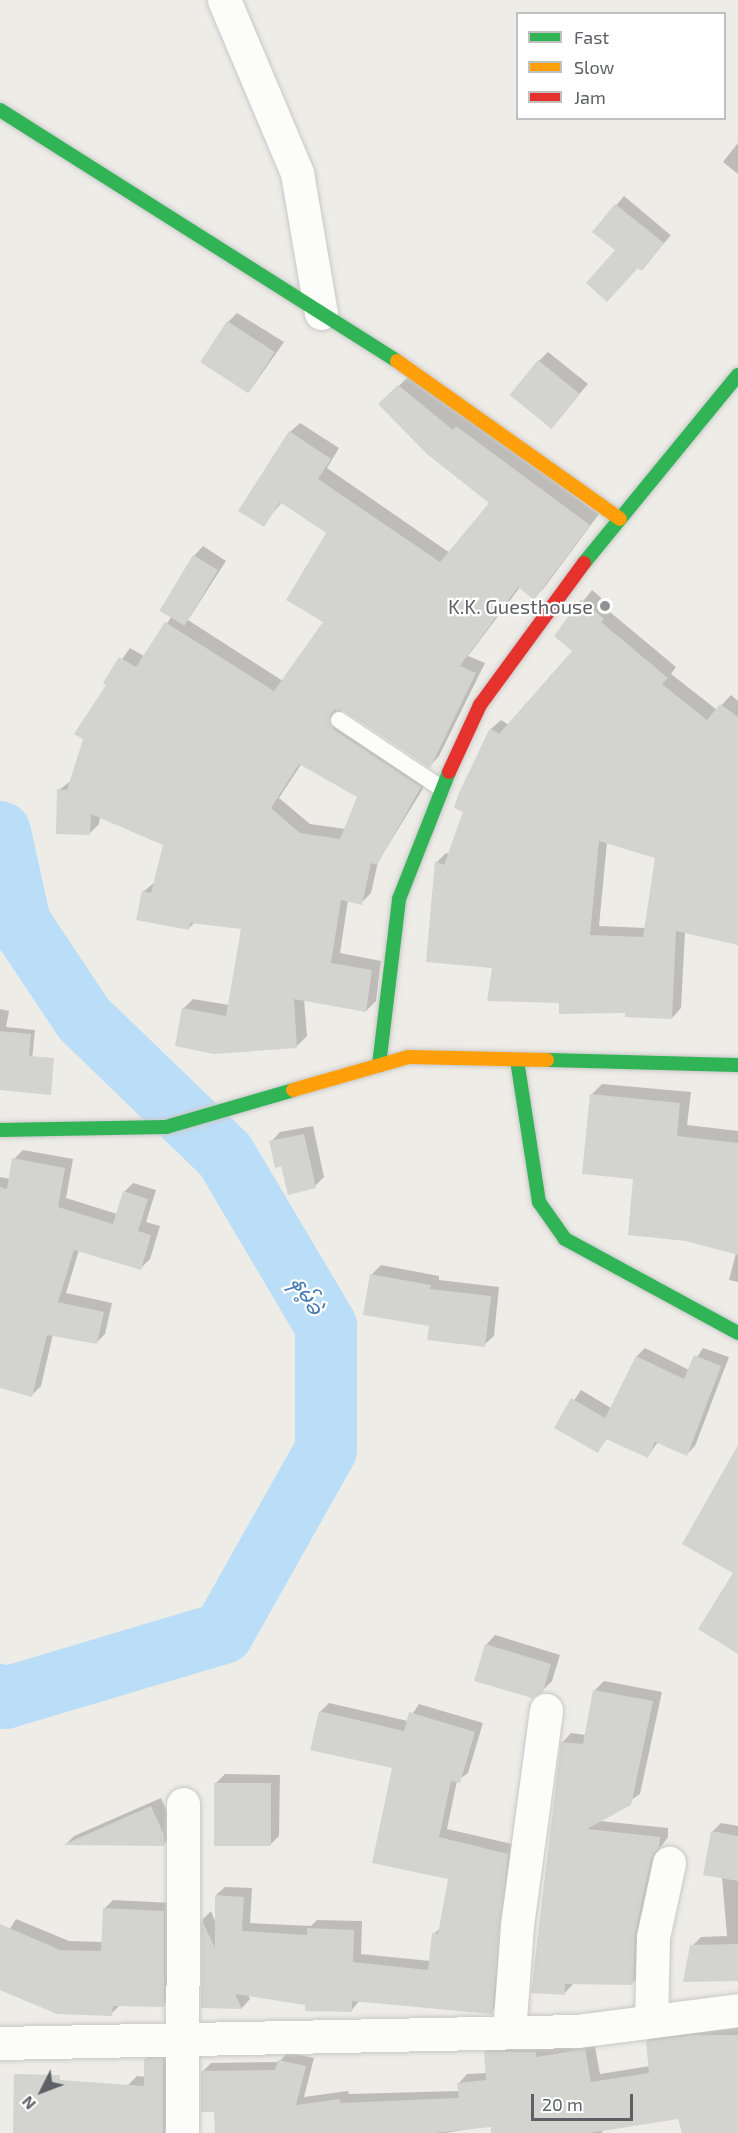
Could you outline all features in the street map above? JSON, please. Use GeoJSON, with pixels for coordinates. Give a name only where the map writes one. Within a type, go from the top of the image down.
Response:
{"type":"FeatureCollection","features":[{"type":"Feature","properties":{"kind":"street"},"geometry":{"type":"LineString","coordinates":[[224,0],[297,173],[321,313]]}},
{"type":"Feature","properties":{"kind":"street"},"geometry":{"type":"LineString","coordinates":[[0,110],[391,357],[620,519]]}},
{"type":"Feature","properties":{"kind":"street"},"geometry":{"type":"LineString","coordinates":[[379,1065],[399,899],[441,788],[480,705],[620,519],[738,375]]}},
{"type":"Feature","properties":{"kind":"street"},"geometry":{"type":"LineString","coordinates":[[0,1130],[166,1127],[408,1057],[738,1065]]}},
{"type":"Feature","properties":{"kind":"street"},"geometry":{"type":"LineString","coordinates":[[517,1060],[539,1202],[565,1239],[738,1333]]}},
{"type":"Feature","properties":{"kind":"street"},"geometry":{"type":"LineString","coordinates":[[509,2032],[517,1925],[546,1710]]}},
{"type":"Feature","properties":{"kind":"street"},"geometry":{"type":"LineString","coordinates":[[182,2133],[183,1804]]}},
{"type":"Feature","properties":{"kind":"street"},"geometry":{"type":"LineString","coordinates":[[651,2021],[653,1937],[669,1863]]}},
{"type":"Feature","properties":{"kind":"street"},"geometry":{"type":"LineString","coordinates":[[0,2043],[577,2031],[738,2010]]}},
{"type":"Feature","properties":{"kind":"lane"},"geometry":{"type":"LineString","coordinates":[[339,720],[441,788]]}},
{"type":"Feature","properties":{"kind":"building"},"geometry":{"type":"Polygon","coordinates":[[[615,204],[664,243],[642,271],[638,268],[607,302],[586,283],[615,250],[592,232],[615,204]]]}},
{"type":"Feature","properties":{"kind":"building"},"geometry":{"type":"Polygon","coordinates":[[[227,321],[275,352],[248,393],[200,362],[227,321]]]}},
{"type":"Feature","properties":{"kind":"building"},"geometry":{"type":"Polygon","coordinates":[[[538,360],[580,394],[552,429],[510,395],[538,360]]]}},
{"type":"Feature","properties":{"kind":"building"},"geometry":{"type":"Polygon","coordinates":[[[398,385],[453,430],[456,426],[590,525],[534,600],[518,587],[460,666],[476,673],[430,768],[345,711],[335,710],[330,715],[333,729],[421,787],[377,865],[371,863],[362,905],[341,900],[331,963],[372,970],[366,1012],[294,999],[297,1048],[214,1054],[175,1046],[182,1008],[226,1016],[241,929],[190,923],[189,930],[136,920],[142,891],[151,893],[163,845],[91,814],[90,835],[56,834],[57,789],[67,790],[83,739],[74,734],[106,685],[103,683],[119,657],[136,667],[165,622],[274,691],[323,622],[286,600],[326,533],[280,502],[264,527],[238,511],[289,431],[331,459],[318,479],[440,562],[489,503],[427,454],[378,404],[398,385]],[[299,764],[271,808],[300,833],[340,839],[357,797],[299,764]]]}},
{"type":"Feature","properties":{"kind":"building"},"geometry":{"type":"Polygon","coordinates":[[[193,555],[218,570],[184,626],[160,611],[193,555]]]}},
{"type":"Feature","properties":{"kind":"building"},"geometry":{"type":"Polygon","coordinates":[[[581,599],[604,619],[601,622],[668,678],[662,684],[707,720],[720,704],[738,717],[738,945],[676,931],[672,1019],[625,1017],[625,1013],[559,1014],[559,1003],[487,1001],[492,968],[426,962],[435,861],[444,865],[463,812],[454,808],[458,795],[490,728],[499,734],[572,651],[554,636],[581,599]],[[599,841],[590,935],[643,937],[655,858],[599,841]]]}},
{"type":"Feature","properties":{"kind":"building"},"geometry":{"type":"Polygon","coordinates":[[[0,1031],[31,1034],[29,1056],[54,1058],[51,1095],[0,1090],[0,1031]]]}},
{"type":"Feature","properties":{"kind":"building"},"geometry":{"type":"Polygon","coordinates":[[[590,1094],[680,1103],[677,1136],[738,1143],[738,1255],[686,1241],[628,1235],[633,1179],[582,1174],[590,1094]]]}},
{"type":"Feature","properties":{"kind":"building"},"geometry":{"type":"Polygon","coordinates":[[[304,1134],[316,1188],[288,1195],[281,1166],[275,1168],[269,1141],[304,1134]]]}},
{"type":"Feature","properties":{"kind":"building"},"geometry":{"type":"Polygon","coordinates":[[[12,1158],[65,1168],[58,1207],[113,1224],[123,1191],[148,1199],[138,1231],[151,1235],[141,1270],[74,1250],[58,1302],[104,1312],[97,1344],[47,1335],[32,1397],[0,1388],[0,1187],[7,1189],[12,1158]]]}},
{"type":"Feature","properties":{"kind":"building"},"geometry":{"type":"Polygon","coordinates":[[[370,1274],[431,1285],[430,1289],[491,1296],[485,1347],[427,1340],[429,1326],[363,1315],[370,1274]]]}},
{"type":"Feature","properties":{"kind":"building"},"geometry":{"type":"Polygon","coordinates":[[[694,1355],[721,1366],[687,1456],[655,1442],[648,1458],[606,1439],[598,1453],[554,1428],[571,1398],[605,1418],[636,1356],[684,1379],[694,1355]]]}},
{"type":"Feature","properties":{"kind":"building"},"geometry":{"type":"Polygon","coordinates":[[[738,1445],[738,1654],[698,1629],[733,1573],[682,1544],[738,1445]]]}},
{"type":"Feature","properties":{"kind":"building"},"geometry":{"type":"Polygon","coordinates":[[[485,1644],[551,1664],[543,1692],[532,1698],[474,1681],[485,1644]]]}},
{"type":"Feature","properties":{"kind":"building"},"geometry":{"type":"Polygon","coordinates":[[[593,1690],[653,1701],[631,1805],[587,1829],[660,1837],[659,1848],[651,1859],[635,1933],[633,1985],[565,1984],[565,1995],[531,1993],[561,1742],[583,1744],[593,1690]]]}},
{"type":"Feature","properties":{"kind":"building"},"geometry":{"type":"Polygon","coordinates":[[[319,1711],[404,1731],[409,1712],[475,1732],[460,1783],[451,1781],[439,1837],[508,1854],[492,2014],[352,2001],[352,2012],[305,2011],[305,2005],[235,1994],[242,2009],[201,2008],[201,1918],[215,1948],[215,1895],[244,1897],[242,1931],[307,1935],[307,1928],[354,1930],[353,1962],[428,1970],[432,1933],[438,1934],[448,1879],[372,1863],[392,1768],[310,1750],[319,1711]]]}},
{"type":"Feature","properties":{"kind":"building"},"geometry":{"type":"Polygon","coordinates":[[[214,1783],[271,1783],[271,1846],[214,1846],[214,1783]]]}},
{"type":"Feature","properties":{"kind":"building"},"geometry":{"type":"Polygon","coordinates":[[[151,1806],[164,1835],[164,1846],[63,1845],[151,1806]]]}},
{"type":"Feature","properties":{"kind":"building"},"geometry":{"type":"Polygon","coordinates":[[[711,1831],[738,1836],[738,1881],[703,1875],[711,1831]]]}},
{"type":"Feature","properties":{"kind":"building"},"geometry":{"type":"Polygon","coordinates":[[[103,1908],[164,1911],[164,2007],[113,2006],[112,2016],[57,2014],[0,1990],[0,1924],[60,1950],[101,1951],[103,1908]]]}},
{"type":"Feature","properties":{"kind":"building"},"geometry":{"type":"Polygon","coordinates":[[[738,1944],[738,1981],[683,1982],[690,1945],[738,1944]]]}},
{"type":"Feature","properties":{"kind":"building"},"geometry":{"type":"Polygon","coordinates":[[[694,2035],[738,2035],[738,2133],[682,2133],[678,2119],[589,2133],[491,2133],[491,2127],[433,2133],[215,2133],[214,2112],[201,2112],[201,2071],[275,2070],[278,2060],[306,2066],[296,2105],[340,2099],[340,2103],[459,2098],[457,2083],[486,2080],[484,2052],[536,2052],[536,2057],[585,2049],[591,2082],[649,2073],[646,2041],[694,2035]]]}},
{"type":"Feature","properties":{"kind":"building"},"geometry":{"type":"Polygon","coordinates":[[[163,2058],[163,2133],[13,2133],[14,2074],[60,2075],[60,2080],[144,2086],[144,2059],[163,2058]]]}},
{"type":"Feature","properties":{"kind":"waterway","name":"နမ့်ခဲ"},"geometry":{"type":"LineString","coordinates":[[0,832],[20,923],[84,1019],[225,1155],[326,1326],[326,1450],[223,1633],[5,1698],[0,1695]]}},
{"type":"Feature","properties":{"kind":"traffic: fast"},"geometry":{"type":"LineString","coordinates":[[0,110],[397,361]]}},
{"type":"Feature","properties":{"kind":"traffic: fast"},"geometry":{"type":"LineString","coordinates":[[584,563],[738,375]]}},
{"type":"Feature","properties":{"kind":"traffic: fast"},"geometry":{"type":"LineString","coordinates":[[379,1065],[399,899],[449,772]]}},
{"type":"Feature","properties":{"kind":"traffic: fast"},"geometry":{"type":"LineString","coordinates":[[517,1060],[539,1202],[565,1239],[738,1333]]}},
{"type":"Feature","properties":{"kind":"traffic: fast"},"geometry":{"type":"LineString","coordinates":[[547,1060],[738,1065]]}},
{"type":"Feature","properties":{"kind":"traffic: fast"},"geometry":{"type":"LineString","coordinates":[[0,1130],[166,1127],[293,1090]]}},
{"type":"Feature","properties":{"kind":"traffic: slow"},"geometry":{"type":"LineString","coordinates":[[397,361],[620,519]]}},
{"type":"Feature","properties":{"kind":"traffic: slow"},"geometry":{"type":"LineString","coordinates":[[293,1090],[408,1057],[547,1060]]}},
{"type":"Feature","properties":{"kind":"traffic: jam"},"geometry":{"type":"LineString","coordinates":[[449,772],[480,705],[584,563]]}},
{"type":"Feature","properties":{"kind":"place","name":"K.K. Guesthouse"},"geometry":{"type":"Point","coordinates":[605,606]}}]}
